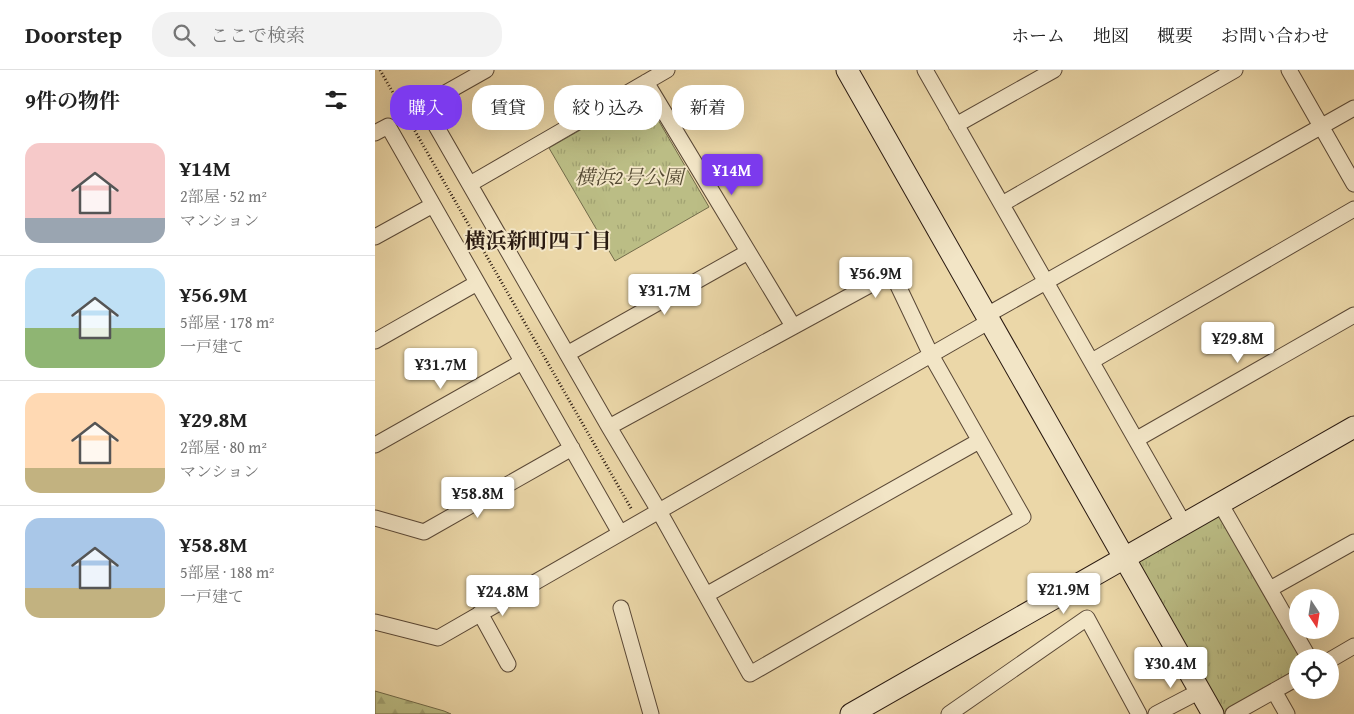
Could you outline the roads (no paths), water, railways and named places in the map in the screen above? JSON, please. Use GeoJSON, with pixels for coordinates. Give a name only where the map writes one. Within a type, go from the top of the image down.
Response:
{"type":"FeatureCollection","features":[{"type":"Feature","properties":{"kind":"street"},"geometry":{"type":"LineString","coordinates":[[486,70],[424,106],[609,427],[659,511],[750,674],[1023,517],[931,355],[892,273],[609,427]]}},
{"type":"Feature","properties":{"kind":"street"},"geometry":{"type":"LineString","coordinates":[[470,184],[667,70]]}},
{"type":"Feature","properties":{"kind":"street"},"geometry":{"type":"LineString","coordinates":[[847,70],[1213,714]]}},
{"type":"Feature","properties":{"kind":"street"},"geometry":{"type":"LineString","coordinates":[[925,70],[1184,524]]}},
{"type":"Feature","properties":{"kind":"street"},"geometry":{"type":"LineString","coordinates":[[956,125],[1054,70]]}},
{"type":"Feature","properties":{"kind":"street"},"geometry":{"type":"LineString","coordinates":[[1002,204],[1235,70]]}},
{"type":"Feature","properties":{"kind":"street"},"geometry":{"type":"LineString","coordinates":[[1289,70],[1354,184]]}},
{"type":"Feature","properties":{"kind":"street"},"geometry":{"type":"LineString","coordinates":[[646,82],[793,326]]}},
{"type":"Feature","properties":{"kind":"street"},"geometry":{"type":"LineString","coordinates":[[375,622],[438,638],[931,355],[1047,282],[1354,108]]}},
{"type":"Feature","properties":{"kind":"street"},"geometry":{"type":"LineString","coordinates":[[375,133],[388,126],[620,533]]}},
{"type":"Feature","properties":{"kind":"street"},"geometry":{"type":"LineString","coordinates":[[375,237],[433,205]]}},
{"type":"Feature","properties":{"kind":"street"},"geometry":{"type":"LineString","coordinates":[[1092,361],[1354,210]]}},
{"type":"Feature","properties":{"kind":"street"},"geometry":{"type":"LineString","coordinates":[[567,354],[748,252]]}},
{"type":"Feature","properties":{"kind":"street"},"geometry":{"type":"LineString","coordinates":[[375,341],[477,283]]}},
{"type":"Feature","properties":{"kind":"street"},"geometry":{"type":"LineString","coordinates":[[1137,439],[1354,316]]}},
{"type":"Feature","properties":{"kind":"street"},"geometry":{"type":"LineString","coordinates":[[375,445],[522,362]]}},
{"type":"Feature","properties":{"kind":"street"},"geometry":{"type":"LineString","coordinates":[[851,714],[1354,427]]}},
{"type":"Feature","properties":{"kind":"street"},"geometry":{"type":"LineString","coordinates":[[705,595],[979,441]]}},
{"type":"Feature","properties":{"kind":"street"},"geometry":{"type":"LineString","coordinates":[[375,518],[424,532],[571,448]]}},
{"type":"Feature","properties":{"kind":"street"},"geometry":{"type":"LineString","coordinates":[[1219,503],[1304,649]]}},
{"type":"Feature","properties":{"kind":"street"},"geometry":{"type":"LineString","coordinates":[[1270,590],[1354,542]]}},
{"type":"Feature","properties":{"kind":"street"},"geometry":{"type":"LineString","coordinates":[[621,608],[651,714]]}},
{"type":"Feature","properties":{"kind":"street"},"geometry":{"type":"LineString","coordinates":[[480,613],[508,664]]}},
{"type":"Feature","properties":{"kind":"street"},"geometry":{"type":"LineString","coordinates":[[949,714],[1087,618],[1139,714]]}},
{"type":"Feature","properties":{"kind":"street"},"geometry":{"type":"LineString","coordinates":[[1339,655],[1354,646]]}},
{"type":"Feature","properties":{"kind":"street"},"geometry":{"type":"LineString","coordinates":[[1233,714],[1289,683]]}},
{"type":"Feature","properties":{"kind":"street"},"geometry":{"type":"LineString","coordinates":[[1156,714],[1200,690]]}},
{"type":"Feature","properties":{"kind":"street"},"geometry":{"type":"LineString","coordinates":[[1274,691],[1287,714]]}},
{"type":"Feature","properties":{"kind":"district","name":"横浜新町四丁目"},"geometry":{"type":"Point","coordinates":[538,241]}},
{"type":"Feature","properties":{"kind":"park label","name":"横浜2号公園"},"geometry":{"type":"Point","coordinates":[629,177]}}]}
